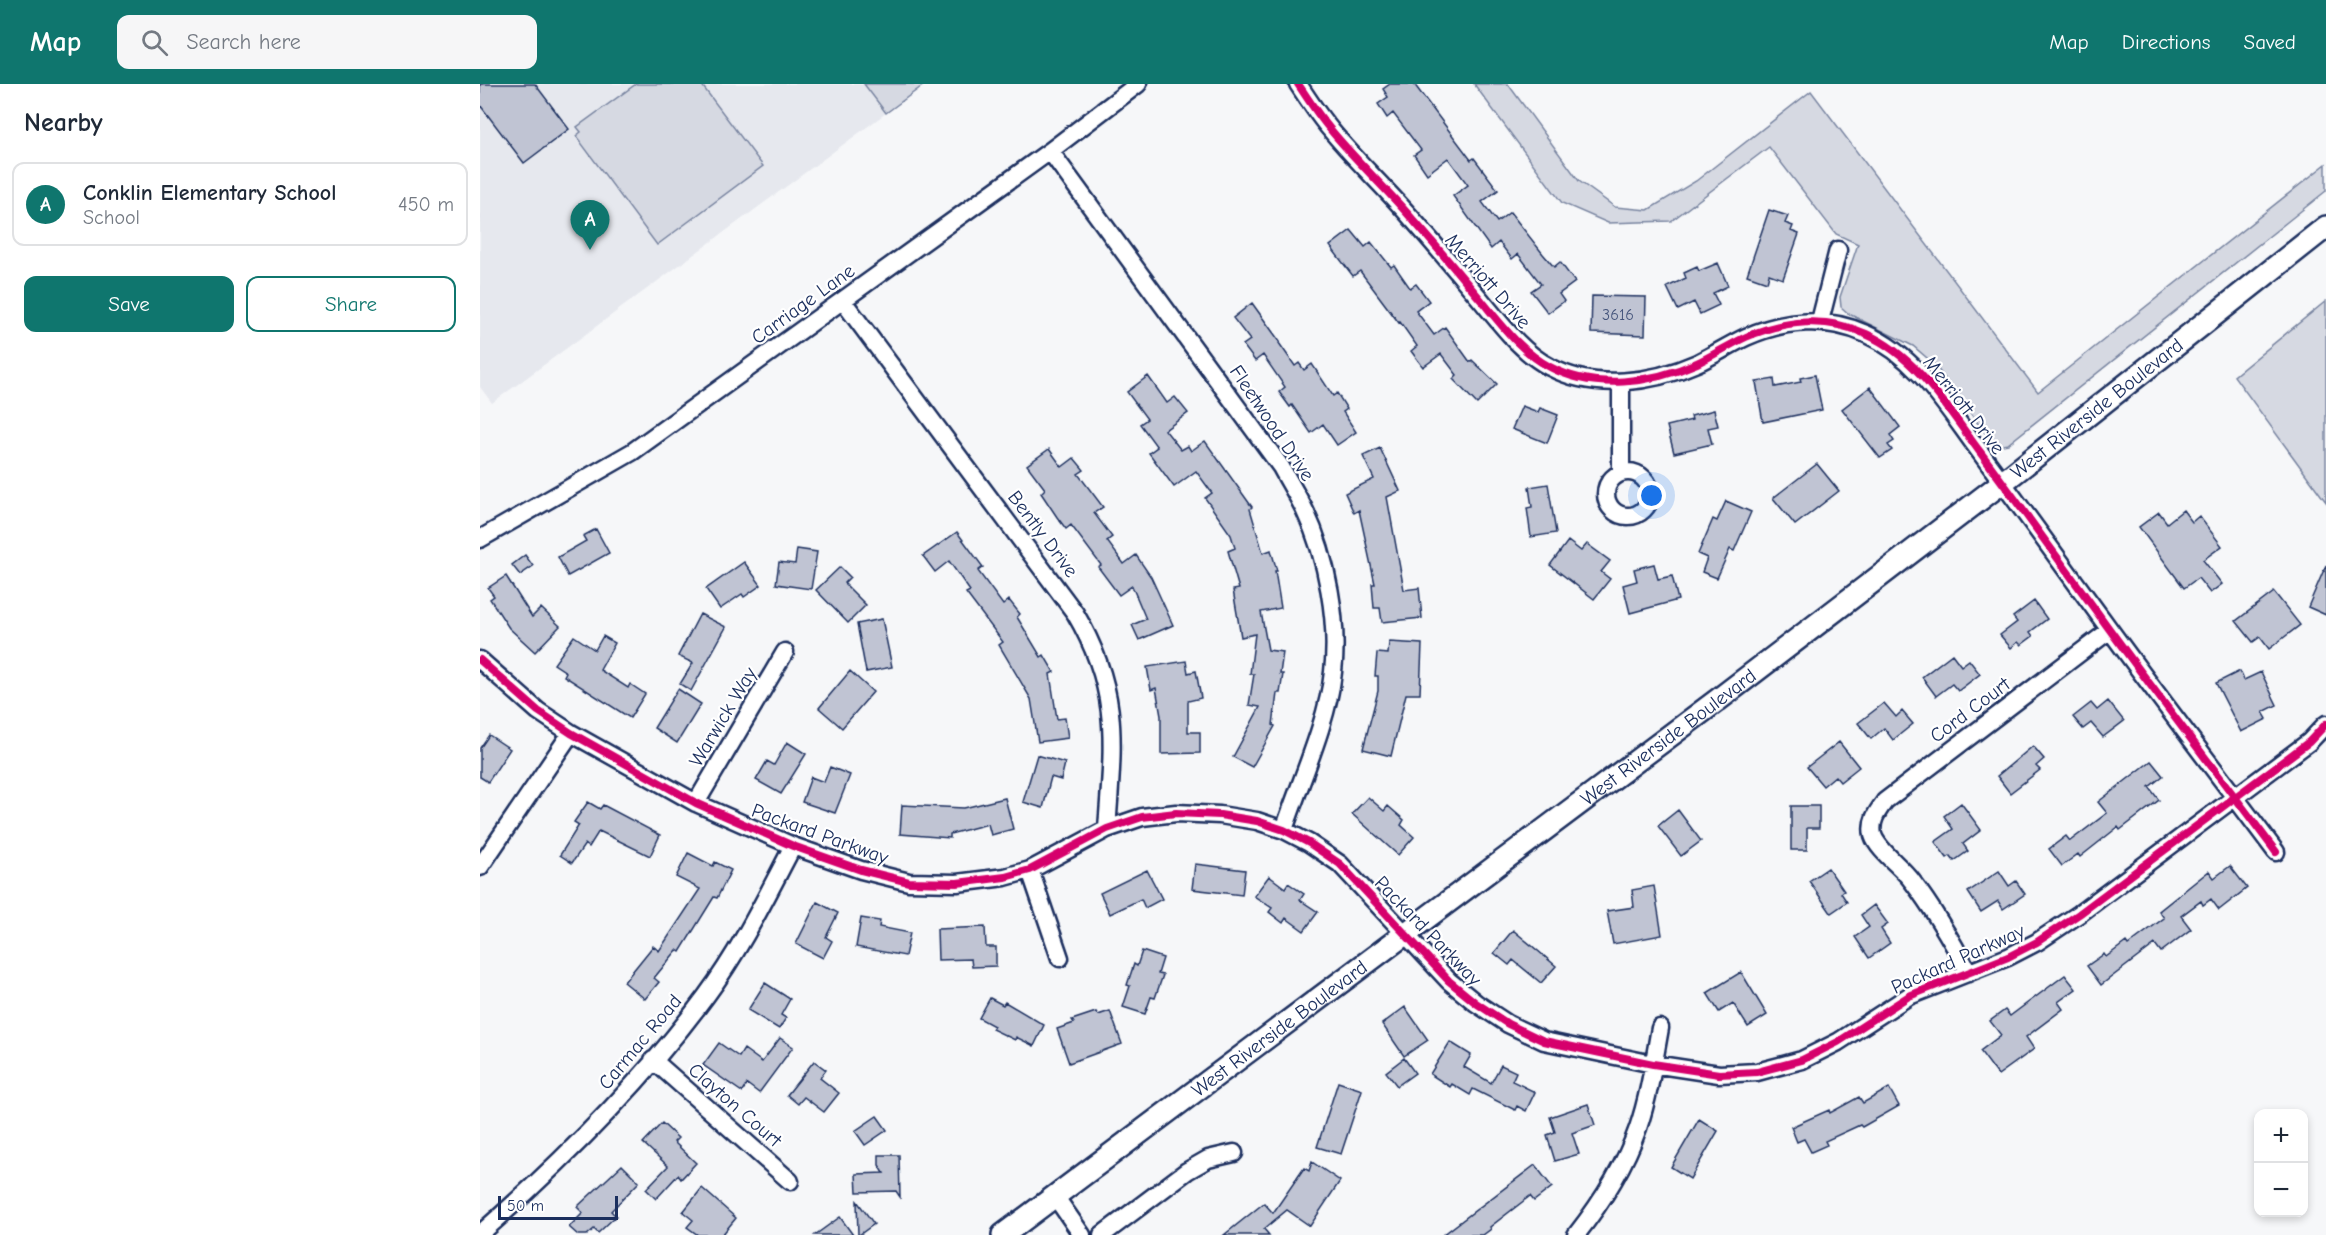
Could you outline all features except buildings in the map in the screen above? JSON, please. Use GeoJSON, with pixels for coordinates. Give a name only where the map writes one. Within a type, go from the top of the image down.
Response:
{"type":"FeatureCollection","features":[{"type":"Feature","properties":{"kind":"main road","name":"West Riverside Boulevard"},"geometry":{"type":"LineString","coordinates":[[1003,1235],[1406,935],[2003,482],[2326,227]]}},
{"type":"Feature","properties":{"kind":"street","name":"Carriage Lane"},"geometry":{"type":"LineString","coordinates":[[480,539],[632,452],[1050,151],[1138,84]]}},
{"type":"Feature","properties":{"kind":"street","name":"Merriott Drive"},"geometry":{"type":"LineString","coordinates":[[1298,84],[1329,129],[1411,217],[1499,322],[1533,357],[1550,368],[1592,381],[1621,382],[1646,379],[1696,363],[1766,329],[1820,321],[1868,334],[1908,360],[1928,382],[2003,482],[2276,852]]}},
{"type":"Feature","properties":{"kind":"street","name":"Fleetwood Drive"},"geometry":{"type":"LineString","coordinates":[[1050,151],[1281,467],[1306,512],[1329,586],[1333,627],[1333,672],[1325,711],[1284,830]]}},
{"type":"Feature","properties":{"kind":"street"},"geometry":{"type":"LineString","coordinates":[[1820,321],[1839,250]]}},
{"type":"Feature","properties":{"kind":"street","name":"Bently Drive"},"geometry":{"type":"LineString","coordinates":[[843,301],[1075,613],[1090,639],[1102,669],[1110,706],[1112,759],[1107,829]]}},
{"type":"Feature","properties":{"kind":"street"},"geometry":{"type":"LineString","coordinates":[[1621,382],[1621,472]]}},
{"type":"Feature","properties":{"kind":"street","name":"Cord Court"},"geometry":{"type":"LineString","coordinates":[[1969,973],[1948,933],[1913,882],[1876,843],[1872,823],[1875,813],[1885,801],[2110,630]]}},
{"type":"Feature","properties":{"kind":"street","name":"Warwick Way"},"geometry":{"type":"LineString","coordinates":[[696,803],[785,652]]}},
{"type":"Feature","properties":{"kind":"street","name":"Packard Parkway"},"geometry":{"type":"LineString","coordinates":[[480,660],[538,711],[572,733],[696,803],[793,846],[861,870],[909,882],[957,883],[1005,877],[1030,870],[1107,829],[1142,817],[1176,813],[1220,815],[1257,821],[1284,830],[1309,843],[1340,864],[1449,981],[1476,1003],[1508,1024],[1544,1041],[1653,1064],[1719,1074],[1757,1072],[1793,1063],[1819,1053],[1909,996],[2008,957],[2060,928],[2309,742],[2326,724]]}},
{"type":"Feature","properties":{"kind":"street"},"geometry":{"type":"LineString","coordinates":[[480,867],[572,733]]}},
{"type":"Feature","properties":{"kind":"street","name":"Carmac Road"},"geometry":{"type":"LineString","coordinates":[[480,1234],[606,1114],[706,996],[744,939],[793,846]]}},
{"type":"Feature","properties":{"kind":"street"},"geometry":{"type":"LineString","coordinates":[[1030,870],[1060,958]]}},
{"type":"Feature","properties":{"kind":"street"},"geometry":{"type":"LineString","coordinates":[[1576,1235],[1598,1207],[1617,1175],[1639,1126],[1660,1028]]}},
{"type":"Feature","properties":{"kind":"street","name":"Clayton Court"},"geometry":{"type":"LineString","coordinates":[[653,1060],[790,1181]]}},
{"type":"Feature","properties":{"kind":"street"},"geometry":{"type":"LineString","coordinates":[[1102,1235],[1187,1171],[1208,1159],[1234,1153]]}},
{"type":"Feature","properties":{"kind":"street"},"geometry":{"type":"LineString","coordinates":[[1055,1196],[1082,1235]]}},
{"type":"Feature","properties":{"kind":"shaded area"},"geometry":{"type":"Polygon","coordinates":[[[480,84],[864,84],[886,113],[492,403],[480,387],[480,84]]]}},
{"type":"Feature","properties":{"kind":"shaded area"},"geometry":{"type":"Polygon","coordinates":[[[636,84],[701,84],[763,166],[657,245],[576,136],[581,132],[577,127],[636,84]]]}},
{"type":"Feature","properties":{"kind":"shaded area"},"geometry":{"type":"Polygon","coordinates":[[[864,84],[925,84],[886,113],[864,84]]]}},
{"type":"Feature","properties":{"kind":"shaded area"},"geometry":{"type":"Polygon","coordinates":[[[1474,84],[1508,84],[1579,181],[1615,207],[1648,210],[1696,181],[1811,91],[2038,392],[2326,164],[2326,191],[2008,444],[1997,446],[1934,364],[1913,346],[1849,314],[1841,307],[1840,297],[1858,244],[1836,234],[1769,147],[1671,221],[1608,223],[1562,203],[1474,84]]]}},
{"type":"Feature","properties":{"kind":"shaded area"},"geometry":{"type":"Polygon","coordinates":[[[2326,301],[2326,502],[2234,376],[2326,301]]]}},
{"type":"Feature","properties":{"kind":"cycle path"},"geometry":{"type":"LineString","coordinates":[[1298,84],[1340,141],[1404,209],[1504,328],[1530,354],[1567,375],[1604,382],[1643,379],[1680,370],[1760,331],[1806,322],[1836,324],[1851,328],[1884,344],[1901,356],[1943,401],[2145,678],[2276,852]]}},
{"type":"Feature","properties":{"kind":"cycle path"},"geometry":{"type":"LineString","coordinates":[[480,660],[538,711],[571,733],[696,803],[793,846],[861,870],[909,882],[957,883],[1005,877],[1030,870],[1107,829],[1142,817],[1176,813],[1220,815],[1257,821],[1284,830],[1309,843],[1340,864],[1449,981],[1476,1003],[1508,1024],[1544,1041],[1653,1064],[1719,1074],[1757,1072],[1802,1060],[1838,1042],[1909,996],[2008,957],[2037,942],[2079,914],[2309,742],[2326,724]]}},
{"type":"Feature","properties":{"kind":"place","name":"Conklin Elementary School"},"geometry":{"type":"Point","coordinates":[590,250]}}]}
